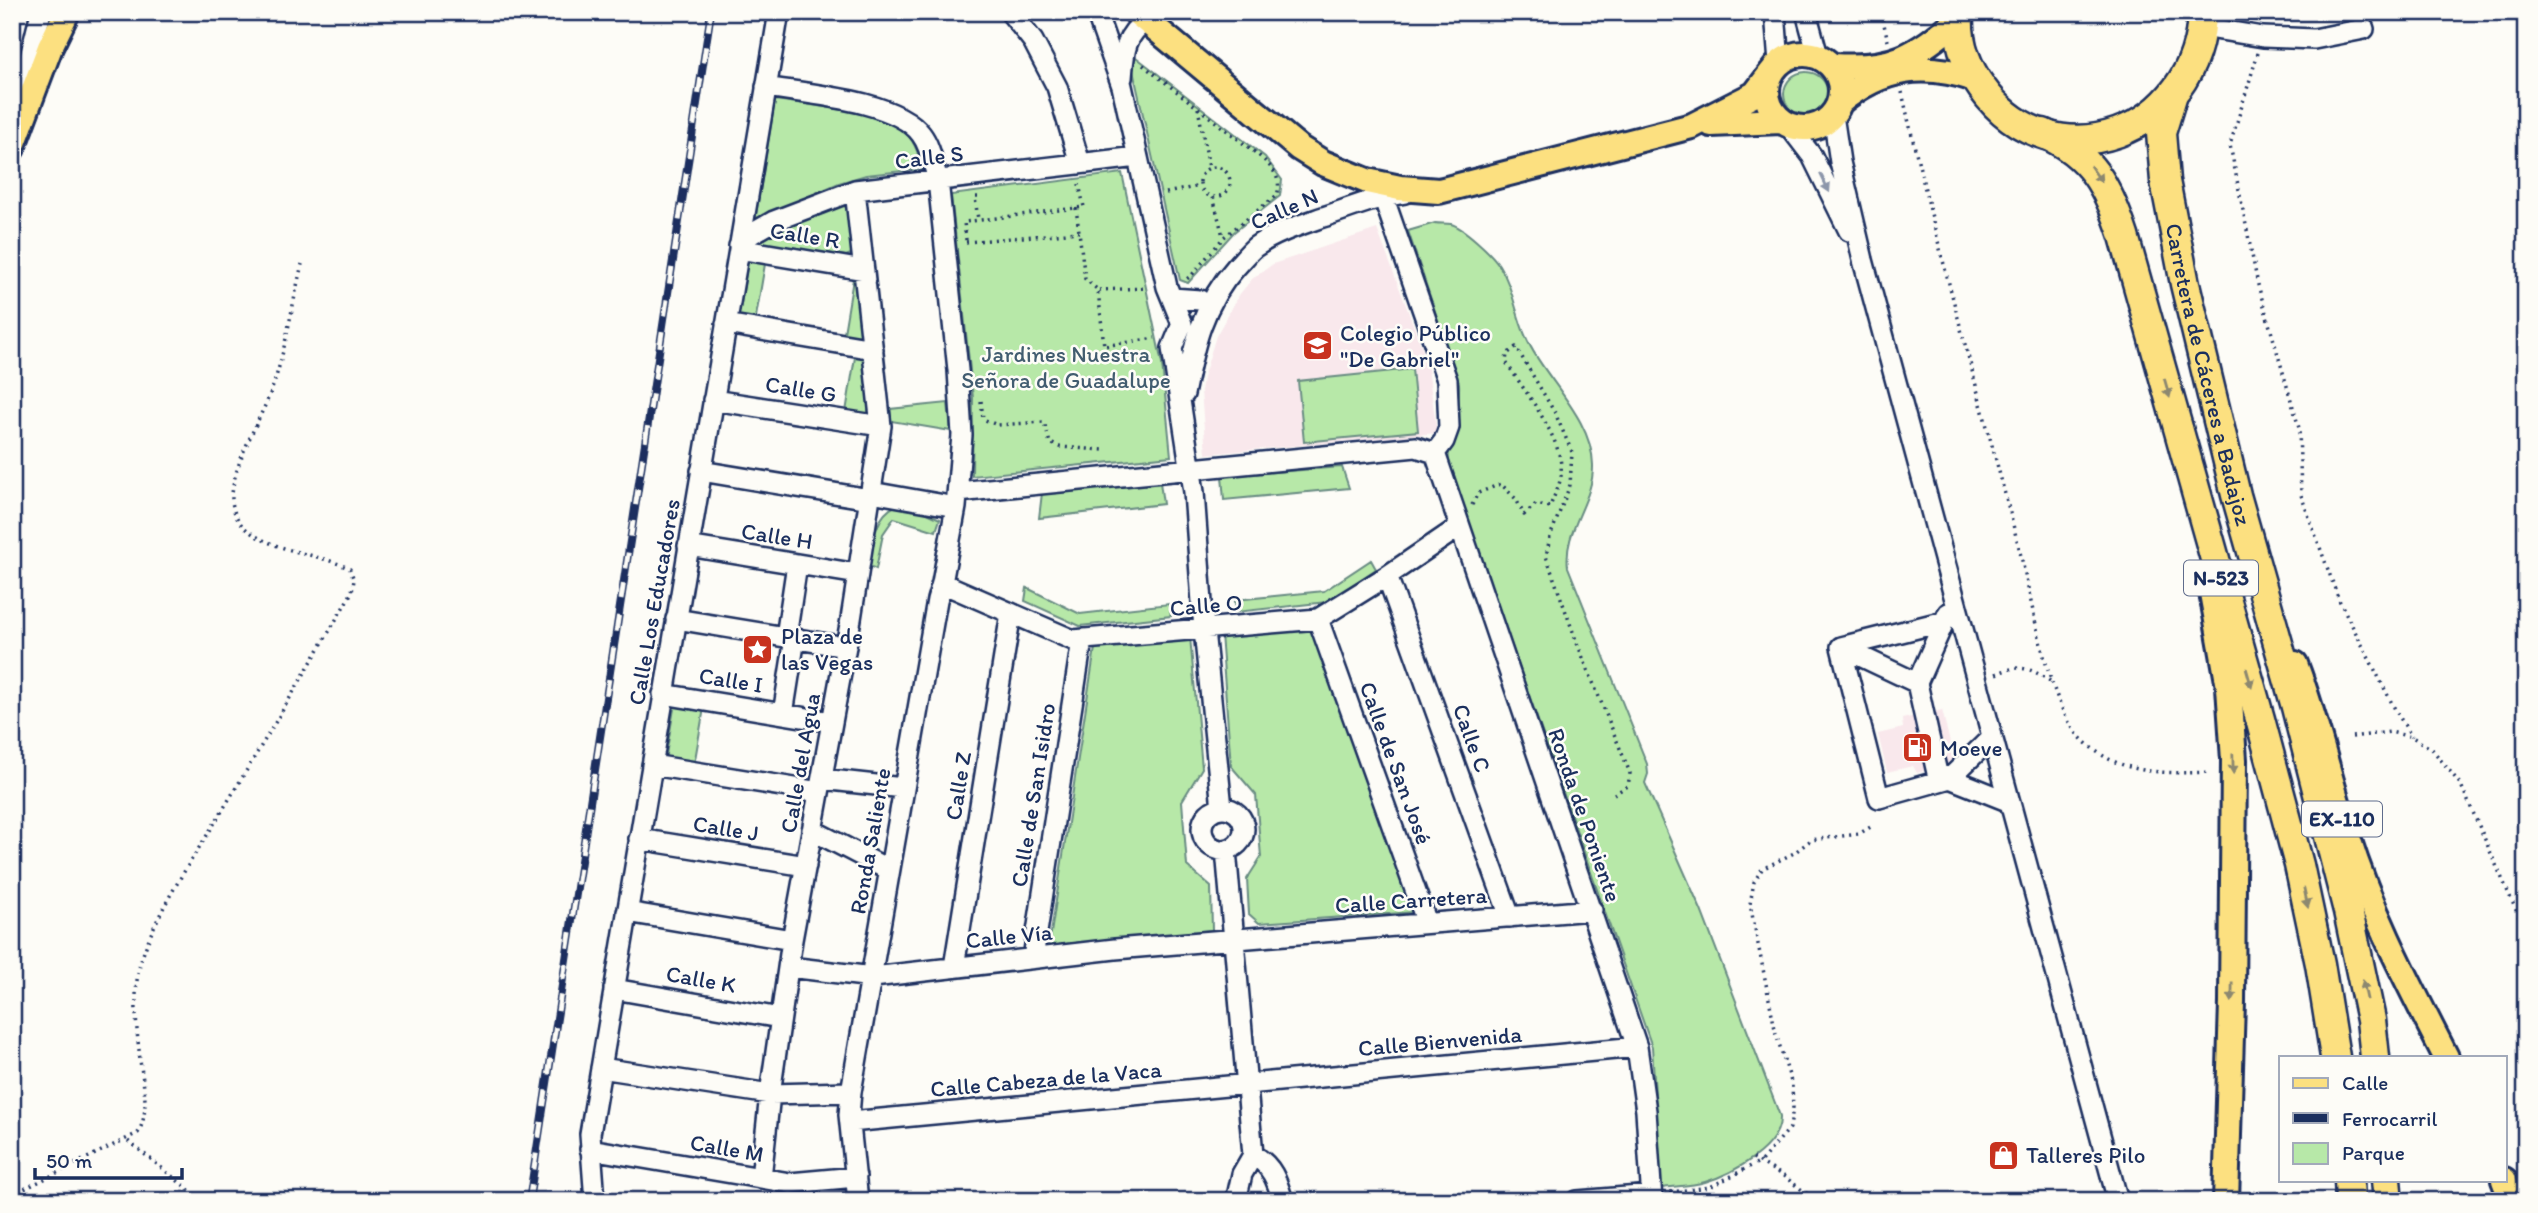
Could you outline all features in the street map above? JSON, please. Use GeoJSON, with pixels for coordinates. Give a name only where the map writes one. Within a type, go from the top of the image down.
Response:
{"type":"FeatureCollection","features":[{"type":"Feature","properties":{"kind":"highway","name":"N-523"},"geometry":{"type":"LineString","coordinates":[[1959,15],[1963,50],[1975,79],[2004,112],[2043,133],[2085,139],[2113,134],[2139,124],[2172,97],[2189,71],[2200,42],[2202,20]]}},
{"type":"Feature","properties":{"kind":"highway","name":"Carretera de Cáceres a Badajoz"},"geometry":{"type":"LineString","coordinates":[[2172,97],[2161,133],[2165,181],[2185,284],[2236,495],[2296,707],[2348,911],[2371,1020],[2375,1056]]}},
{"type":"Feature","properties":{"kind":"highway","name":"Carretera de Cáceres a Badajoz"},"geometry":{"type":"LineString","coordinates":[[2043,133],[2064,143],[2093,168],[2112,200],[2193,479],[2299,865],[2320,964],[2335,1056]]}},
{"type":"Feature","properties":{"kind":"highway"},"geometry":{"type":"LineString","coordinates":[[2349,1182],[2350,1201]]}},
{"type":"Feature","properties":{"kind":"highway"},"geometry":{"type":"LineString","coordinates":[[2386,1182],[2388,1201]]}},
{"type":"Feature","properties":{"kind":"main road"},"geometry":{"type":"LineString","coordinates":[[12,148],[50,47],[67,12]]}},
{"type":"Feature","properties":{"kind":"main road"},"geometry":{"type":"LineString","coordinates":[[1141,16],[1299,148],[1323,163],[1367,181],[1428,190],[1498,177],[1692,126],[1733,108],[1755,94],[1775,68],[1797,54],[1864,68],[1894,62],[1928,45],[1959,15]]}},
{"type":"Feature","properties":{"kind":"main road"},"geometry":{"type":"LineString","coordinates":[[1826,61],[1839,77],[1842,88],[1837,109]]}},
{"type":"Feature","properties":{"kind":"main road"},"geometry":{"type":"LineString","coordinates":[[1775,68],[1767,94],[1773,112],[1785,123],[1799,129],[1823,124],[1854,90],[1897,71],[1952,71],[1975,79]]}},
{"type":"Feature","properties":{"kind":"main road"},"geometry":{"type":"LineString","coordinates":[[1692,126],[1785,123]]}},
{"type":"Feature","properties":{"kind":"main road"},"geometry":{"type":"LineString","coordinates":[[2193,479],[2229,687],[2234,760],[2232,1002],[2226,1201]]}},
{"type":"Feature","properties":{"kind":"main road","name":"EX-110"},"geometry":{"type":"LineString","coordinates":[[2258,573],[2309,701],[2348,839],[2374,911],[2446,1056]]}},
{"type":"Feature","properties":{"kind":"main road"},"geometry":{"type":"LineString","coordinates":[[2505,1182],[2512,1201]]}},
{"type":"Feature","properties":{"kind":"street"},"geometry":{"type":"LineString","coordinates":[[29,103],[29,61],[41,12]]}},
{"type":"Feature","properties":{"kind":"street","name":"Calle Los Educadores"},"geometry":{"type":"LineString","coordinates":[[595,1201],[590,1134],[779,12]]}},
{"type":"Feature","properties":{"kind":"street"},"geometry":{"type":"LineString","coordinates":[[1010,12],[1032,41],[1057,87],[1080,163]]}},
{"type":"Feature","properties":{"kind":"street"},"geometry":{"type":"LineString","coordinates":[[1096,12],[1122,86],[1169,292],[1191,327]]}},
{"type":"Feature","properties":{"kind":"street"},"geometry":{"type":"LineString","coordinates":[[1775,12],[1775,68]]}},
{"type":"Feature","properties":{"kind":"street"},"geometry":{"type":"LineString","coordinates":[[1806,12],[1826,61]]}},
{"type":"Feature","properties":{"kind":"street"},"geometry":{"type":"LineString","coordinates":[[1122,86],[1125,50],[1141,16]]}},
{"type":"Feature","properties":{"kind":"street"},"geometry":{"type":"LineString","coordinates":[[2202,20],[2263,37],[2314,39],[2364,29]]}},
{"type":"Feature","properties":{"kind":"street","name":"Ronda Saliente"},"geometry":{"type":"LineString","coordinates":[[766,87],[894,112],[922,134],[930,150],[937,180],[958,370],[962,435],[957,499],[903,788],[873,978],[851,1092],[850,1122],[858,1201]]}},
{"type":"Feature","properties":{"kind":"street"},"geometry":{"type":"LineString","coordinates":[[1837,109],[1840,162],[1863,260],[2118,1201]]}},
{"type":"Feature","properties":{"kind":"street"},"geometry":{"type":"LineString","coordinates":[[1785,123],[1812,156],[1863,260]]}},
{"type":"Feature","properties":{"kind":"street","name":"Calle S"},"geometry":{"type":"LineString","coordinates":[[739,246],[748,236],[774,220],[855,190],[1138,156]]}},
{"type":"Feature","properties":{"kind":"street","name":"Calle del Agua"},"geometry":{"type":"LineString","coordinates":[[761,1178],[792,940],[846,647],[881,426],[855,190]]}},
{"type":"Feature","properties":{"kind":"street","name":"Calle N"},"geometry":{"type":"LineString","coordinates":[[1190,470],[1181,405],[1191,327],[1205,312],[1228,277],[1253,248],[1269,238],[1308,223],[1428,190]]}},
{"type":"Feature","properties":{"kind":"street"},"geometry":{"type":"LineString","coordinates":[[701,471],[870,496],[957,499],[1190,470],[1416,447],[1435,453],[1444,441],[1448,427],[1447,380],[1385,201]]}},
{"type":"Feature","properties":{"kind":"street","name":"Calle R"},"geometry":{"type":"LineString","coordinates":[[739,246],[750,251],[864,270]]}},
{"type":"Feature","properties":{"kind":"street"},"geometry":{"type":"LineString","coordinates":[[1191,327],[1200,300],[1212,283],[1253,248]]}},
{"type":"Feature","properties":{"kind":"street"},"geometry":{"type":"LineString","coordinates":[[1169,292],[1200,300]]}},
{"type":"Feature","properties":{"kind":"street"},"geometry":{"type":"LineString","coordinates":[[726,324],[873,349]]}},
{"type":"Feature","properties":{"kind":"street","name":"Calle G"},"geometry":{"type":"LineString","coordinates":[[713,400],[881,426]]}},
{"type":"Feature","properties":{"kind":"street","name":"Ronda de Poniente"},"geometry":{"type":"LineString","coordinates":[[1435,453],[1637,1046],[1646,1111],[1652,1198]]}},
{"type":"Feature","properties":{"kind":"street"},"geometry":{"type":"LineString","coordinates":[[1190,470],[1222,808]]}},
{"type":"Feature","properties":{"kind":"street","name":"Calle O"},"geometry":{"type":"LineString","coordinates":[[942,583],[1073,640],[1318,619],[1388,576],[1459,527]]}},
{"type":"Feature","properties":{"kind":"street","name":"Calle H"},"geometry":{"type":"LineString","coordinates":[[688,546],[858,574]]}},
{"type":"Feature","properties":{"kind":"street"},"geometry":{"type":"LineString","coordinates":[[783,714],[797,564]]}},
{"type":"Feature","properties":{"kind":"street","name":"Calle C"},"geometry":{"type":"LineString","coordinates":[[1388,576],[1510,917]]}},
{"type":"Feature","properties":{"kind":"street"},"geometry":{"type":"LineString","coordinates":[[1954,596],[1917,682],[1937,773],[2010,803]]}},
{"type":"Feature","properties":{"kind":"street","name":"Calle Z"},"geometry":{"type":"LineString","coordinates":[[954,967],[1011,613]]}},
{"type":"Feature","properties":{"kind":"street"},"geometry":{"type":"LineString","coordinates":[[676,619],[846,647]]}},
{"type":"Feature","properties":{"kind":"street","name":"Calle de San José"},"geometry":{"type":"LineString","coordinates":[[1318,619],[1427,923]]}},
{"type":"Feature","properties":{"kind":"street"},"geometry":{"type":"LineString","coordinates":[[1841,647],[1945,621]]}},
{"type":"Feature","properties":{"kind":"street","name":"Calle de San Isidro"},"geometry":{"type":"LineString","coordinates":[[1033,958],[1082,640]]}},
{"type":"Feature","properties":{"kind":"street"},"geometry":{"type":"LineString","coordinates":[[1841,647],[1917,682]]}},
{"type":"Feature","properties":{"kind":"street"},"geometry":{"type":"LineString","coordinates":[[1841,647],[1879,799],[1950,778],[1992,737]]}},
{"type":"Feature","properties":{"kind":"street","name":"Calle I"},"geometry":{"type":"LineString","coordinates":[[663,694],[832,722]]}},
{"type":"Feature","properties":{"kind":"street"},"geometry":{"type":"LineString","coordinates":[[652,765],[820,786],[903,788]]}},
{"type":"Feature","properties":{"kind":"street"},"geometry":{"type":"LineString","coordinates":[[1222,808],[1235,811],[1245,827],[1238,845],[1226,850],[1214,848],[1203,834],[1206,817],[1222,808]]}},
{"type":"Feature","properties":{"kind":"street"},"geometry":{"type":"LineString","coordinates":[[812,830],[889,870]]}},
{"type":"Feature","properties":{"kind":"street","name":"Calle J"},"geometry":{"type":"LineString","coordinates":[[639,839],[806,866]]}},
{"type":"Feature","properties":{"kind":"street"},"geometry":{"type":"LineString","coordinates":[[1226,850],[1253,1156],[1242,1174],[1237,1201]]}},
{"type":"Feature","properties":{"kind":"street","name":"Calle Carretera"},"geometry":{"type":"LineString","coordinates":[[1234,939],[1592,911]]}},
{"type":"Feature","properties":{"kind":"street"},"geometry":{"type":"LineString","coordinates":[[627,912],[792,940]]}},
{"type":"Feature","properties":{"kind":"street","name":"Calle Vía"},"geometry":{"type":"LineString","coordinates":[[789,967],[873,978],[1033,958],[1234,939]]}},
{"type":"Feature","properties":{"kind":"street","name":"Calle K"},"geometry":{"type":"LineString","coordinates":[[614,989],[780,1018]]}},
{"type":"Feature","properties":{"kind":"street","name":"Calle Bienvenida"},"geometry":{"type":"LineString","coordinates":[[1247,1084],[1637,1046]]}},
{"type":"Feature","properties":{"kind":"street"},"geometry":{"type":"LineString","coordinates":[[601,1068],[770,1094],[851,1092]]}},
{"type":"Feature","properties":{"kind":"street","name":"Calle Cabeza de la Vaca"},"geometry":{"type":"LineString","coordinates":[[850,1122],[1247,1084]]}},
{"type":"Feature","properties":{"kind":"street","name":"Calle M"},"geometry":{"type":"LineString","coordinates":[[590,1149],[790,1183],[856,1177]]}},
{"type":"Feature","properties":{"kind":"street"},"geometry":{"type":"LineString","coordinates":[[1253,1156],[1270,1168],[1283,1201]]}},
{"type":"Feature","properties":{"kind":"street"},"geometry":{"type":"LineString","coordinates":[[1577,1201],[1652,1198]]}},
{"type":"Feature","properties":{"kind":"path"},"geometry":{"type":"LineString","coordinates":[[2263,37],[2230,145],[2258,285],[2300,428],[2301,495],[2339,600],[2396,713],[2412,737]]}},
{"type":"Feature","properties":{"kind":"path"},"geometry":{"type":"LineString","coordinates":[[1140,63],[1262,159],[1279,181],[1279,191],[1274,199],[1224,237],[1191,276],[1185,279]]}},
{"type":"Feature","properties":{"kind":"path"},"geometry":{"type":"LineString","coordinates":[[1897,71],[1931,220],[2018,545],[2051,682],[2064,712],[2077,733],[2093,750],[2114,762],[2135,770],[2159,773],[2211,772]]}},
{"type":"Feature","properties":{"kind":"path"},"geometry":{"type":"LineString","coordinates":[[1198,108],[1209,168]]}},
{"type":"Feature","properties":{"kind":"path"},"geometry":{"type":"LineString","coordinates":[[1209,168],[1223,170],[1230,183],[1226,191],[1213,197],[1204,193],[1200,186],[1202,174],[1209,168]]}},
{"type":"Feature","properties":{"kind":"path"},"geometry":{"type":"LineString","coordinates":[[964,222],[1084,207],[1081,184]]}},
{"type":"Feature","properties":{"kind":"path"},"geometry":{"type":"LineString","coordinates":[[1147,197],[1200,186]]}},
{"type":"Feature","properties":{"kind":"path"},"geometry":{"type":"LineString","coordinates":[[975,197],[978,220]]}},
{"type":"Feature","properties":{"kind":"path"},"geometry":{"type":"LineString","coordinates":[[1213,197],[1224,237]]}},
{"type":"Feature","properties":{"kind":"path"},"geometry":{"type":"LineString","coordinates":[[1076,208],[1085,279],[1098,290],[1169,292]]}},
{"type":"Feature","properties":{"kind":"path"},"geometry":{"type":"LineString","coordinates":[[966,242],[1079,232]]}},
{"type":"Feature","properties":{"kind":"path"},"geometry":{"type":"LineString","coordinates":[[12,1195],[138,1133],[144,1122],[146,1108],[138,1049],[140,962],[184,875],[352,592],[354,580],[350,569],[337,562],[268,542],[248,531],[236,517],[232,499],[248,442],[272,389],[302,264]]}},
{"type":"Feature","properties":{"kind":"path"},"geometry":{"type":"LineString","coordinates":[[1098,290],[1104,346],[1164,336]]}},
{"type":"Feature","properties":{"kind":"path"},"geometry":{"type":"LineString","coordinates":[[1459,527],[1478,493],[1500,484],[1516,499],[1524,515],[1536,503],[1550,507],[1561,475],[1556,446],[1546,424],[1506,362],[1507,354],[1516,347],[1555,413],[1572,452],[1570,485],[1549,537],[1546,556],[1577,643],[1630,773],[1628,786],[1614,794]]}},
{"type":"Feature","properties":{"kind":"path"},"geometry":{"type":"LineString","coordinates":[[983,419],[998,425],[1044,422],[1050,443],[1059,447],[1103,450]]}},
{"type":"Feature","properties":{"kind":"path"},"geometry":{"type":"LineString","coordinates":[[1977,682],[2009,669],[2031,668],[2051,682]]}},
{"type":"Feature","properties":{"kind":"path"},"geometry":{"type":"LineString","coordinates":[[2352,737],[2390,732],[2412,737],[2432,749],[2461,785],[2526,933]]}},
{"type":"Feature","properties":{"kind":"path"},"geometry":{"type":"LineString","coordinates":[[1652,1198],[1710,1187],[1760,1161],[1790,1128],[1792,1085],[1776,1034],[1750,893],[1762,869],[1794,853],[1811,840],[1859,834],[1872,826]]}},
{"type":"Feature","properties":{"kind":"path"},"geometry":{"type":"LineString","coordinates":[[127,1140],[203,1201]]}},
{"type":"Feature","properties":{"kind":"path"},"geometry":{"type":"LineString","coordinates":[[1753,1158],[1785,1177],[1810,1196],[1812,1201]]}},
{"type":"Feature","properties":{"kind":"shaded area","name":"Colegio Público \"De Gabriel\""},"geometry":{"type":"Polygon","coordinates":[[[1377,229],[1427,361],[1437,433],[1206,454],[1201,391],[1203,378],[1216,336],[1239,295],[1252,279],[1273,264],[1377,229]]]}},
{"type":"Feature","properties":{"kind":"shaded area","name":"Moeve"},"geometry":{"type":"Polygon","coordinates":[[[1942,710],[1955,763],[1917,773],[1913,766],[1887,772],[1878,734],[1903,728],[1902,719],[1942,710]]]}},
{"type":"Feature","properties":{"kind":"green space"},"geometry":{"type":"Polygon","coordinates":[[[1132,54],[1265,157],[1282,180],[1280,196],[1234,232],[1188,283],[1180,280],[1130,57],[1132,54]]]}},
{"type":"Feature","properties":{"kind":"green space"},"geometry":{"type":"Polygon","coordinates":[[[1806,72],[1821,79],[1828,94],[1821,109],[1806,116],[1791,109],[1784,94],[1791,79],[1806,72]]]}},
{"type":"Feature","properties":{"kind":"green space"},"geometry":{"type":"Polygon","coordinates":[[[775,100],[864,114],[896,126],[913,142],[922,169],[866,175],[839,183],[755,220],[775,100]]]}},
{"type":"Feature","properties":{"kind":"green space","name":"Jardines Nuestra Señora de Guadalupe"},"geometry":{"type":"Polygon","coordinates":[[[1122,173],[1162,364],[1171,456],[972,476],[973,398],[951,195],[1122,173]]]}},
{"type":"Feature","properties":{"kind":"green space"},"geometry":{"type":"Polygon","coordinates":[[[840,204],[849,209],[853,253],[846,256],[758,243],[785,226],[840,204]]]}},
{"type":"Feature","properties":{"kind":"green space"},"geometry":{"type":"Polygon","coordinates":[[[1435,223],[1451,224],[1463,230],[1499,265],[1508,282],[1533,351],[1576,414],[1591,447],[1592,478],[1570,541],[1568,567],[1647,764],[1645,783],[1701,910],[1780,1116],[1773,1138],[1753,1158],[1728,1173],[1705,1182],[1661,1188],[1652,1047],[1449,466],[1459,383],[1408,231],[1435,223]]]}},
{"type":"Feature","properties":{"kind":"green space"},"geometry":{"type":"Polygon","coordinates":[[[748,261],[765,264],[755,323],[738,321],[748,261]]]}},
{"type":"Feature","properties":{"kind":"green space"},"geometry":{"type":"Polygon","coordinates":[[[853,279],[856,280],[864,342],[843,339],[853,279]]]}},
{"type":"Feature","properties":{"kind":"green space"},"geometry":{"type":"Polygon","coordinates":[[[856,351],[866,353],[871,411],[867,415],[846,412],[856,351]]]}},
{"type":"Feature","properties":{"kind":"green space"},"geometry":{"type":"Polygon","coordinates":[[[1412,369],[1418,431],[1304,442],[1298,381],[1412,369]]]}},
{"type":"Feature","properties":{"kind":"green space"},"geometry":{"type":"Polygon","coordinates":[[[948,403],[951,431],[891,421],[890,409],[948,403]]]}},
{"type":"Feature","properties":{"kind":"green space"},"geometry":{"type":"Polygon","coordinates":[[[1342,467],[1349,488],[1224,500],[1222,476],[1342,467]]]}},
{"type":"Feature","properties":{"kind":"green space"},"geometry":{"type":"Polygon","coordinates":[[[1160,482],[1163,504],[1039,518],[1042,493],[1160,482]]]}},
{"type":"Feature","properties":{"kind":"green space"},"geometry":{"type":"Polygon","coordinates":[[[895,506],[921,510],[940,519],[936,531],[894,518],[883,534],[876,569],[869,566],[876,532],[883,517],[895,506]]]}},
{"type":"Feature","properties":{"kind":"green space"},"geometry":{"type":"Polygon","coordinates":[[[1371,560],[1376,569],[1327,602],[1236,612],[1235,600],[1324,591],[1371,560]]]}},
{"type":"Feature","properties":{"kind":"green space"},"geometry":{"type":"Polygon","coordinates":[[[1027,588],[1080,614],[1169,604],[1171,616],[1080,626],[1025,601],[1027,588]]]}},
{"type":"Feature","properties":{"kind":"green space"},"geometry":{"type":"Polygon","coordinates":[[[1317,625],[1416,912],[1259,923],[1249,914],[1247,879],[1261,857],[1256,795],[1231,766],[1221,634],[1317,625]]]}},
{"type":"Feature","properties":{"kind":"green space"},"geometry":{"type":"Polygon","coordinates":[[[1190,637],[1202,768],[1182,801],[1187,866],[1211,887],[1212,930],[1049,946],[1095,648],[1190,637]]]}},
{"type":"Feature","properties":{"kind":"green space"},"geometry":{"type":"Polygon","coordinates":[[[675,703],[704,708],[694,765],[665,760],[675,703]]]}},
{"type":"Feature","properties":{"kind":"railway"},"geometry":{"type":"LineString","coordinates":[[529,1201],[711,12]]}},
{"type":"Feature","properties":{"kind":"place","name":"Colegio Público \"De Gabriel\""},"geometry":{"type":"Point","coordinates":[1317,346]}},
{"type":"Feature","properties":{"kind":"place","name":"Plaza de las Vegas"},"geometry":{"type":"Point","coordinates":[758,649]}},
{"type":"Feature","properties":{"kind":"place","name":"Moeve"},"geometry":{"type":"Point","coordinates":[1917,748]}},
{"type":"Feature","properties":{"kind":"place","name":"Talleres Pilo"},"geometry":{"type":"Point","coordinates":[2003,1155]}}]}
